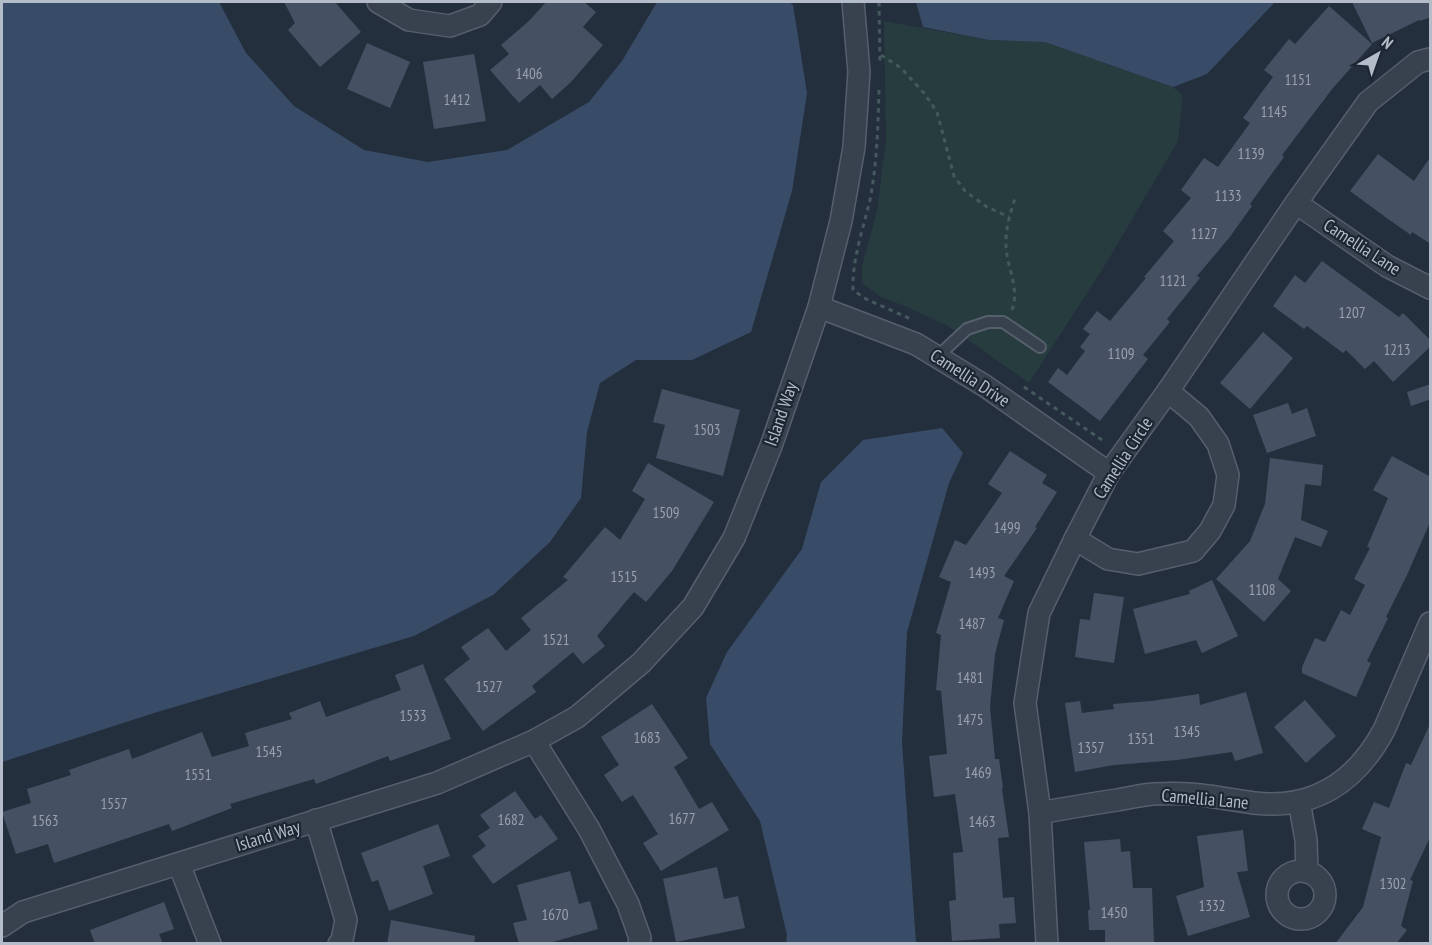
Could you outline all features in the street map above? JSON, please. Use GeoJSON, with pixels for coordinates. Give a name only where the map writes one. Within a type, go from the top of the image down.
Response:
{"type":"FeatureCollection","features":[{"type":"Feature","properties":{"kind":"street"},"geometry":{"type":"LineString","coordinates":[[378,2],[409,20],[450,26],[480,15],[491,2]]}},
{"type":"Feature","properties":{"kind":"street","name":"Island Way"},"geometry":{"type":"LineString","coordinates":[[2,926],[23,912],[437,783],[534,741],[577,717],[641,663],[693,607],[734,538],[771,446],[819,307],[841,221],[854,147],[859,72],[853,2]]}},
{"type":"Feature","properties":{"kind":"street","name":"Camellia Circle"},"geometry":{"type":"LineString","coordinates":[[1047,944],[1040,813],[1025,703],[1039,613],[1109,473],[1168,391],[1296,203],[1368,102],[1418,62],[1431,59]]}},
{"type":"Feature","properties":{"kind":"street","name":"Camellia Lane"},"geometry":{"type":"LineString","coordinates":[[1296,203],[1387,266],[1431,288]]}},
{"type":"Feature","properties":{"kind":"street","name":"Camellia Drive"},"geometry":{"type":"LineString","coordinates":[[819,307],[916,344],[985,386],[1109,473]]}},
{"type":"Feature","properties":{"kind":"street"},"geometry":{"type":"LineString","coordinates":[[1075,538],[1108,559],[1138,564],[1193,550],[1210,531],[1224,505],[1228,475],[1222,455],[1218,444],[1199,417],[1168,391]]}},
{"type":"Feature","properties":{"kind":"street","name":"Camellia Lane"},"geometry":{"type":"LineString","coordinates":[[1040,813],[1152,794],[1206,795],[1255,803],[1314,798],[1343,781],[1377,743],[1431,623]]}},
{"type":"Feature","properties":{"kind":"street"},"geometry":{"type":"LineString","coordinates":[[534,741],[590,829],[628,904],[640,938],[639,944]]}},
{"type":"Feature","properties":{"kind":"street"},"geometry":{"type":"LineString","coordinates":[[1299,801],[1306,840],[1307,872]]}},
{"type":"Feature","properties":{"kind":"street"},"geometry":{"type":"LineString","coordinates":[[316,820],[346,920],[339,944]]}},
{"type":"Feature","properties":{"kind":"street"},"geometry":{"type":"LineString","coordinates":[[179,864],[210,944]]}},
{"type":"Feature","properties":{"kind":"lane"},"geometry":{"type":"LineString","coordinates":[[937,357],[967,329],[988,322],[1003,322],[1040,347]]}},
{"type":"Feature","properties":{"kind":"path"},"geometry":{"type":"LineString","coordinates":[[879,2],[880,65]]}},
{"type":"Feature","properties":{"kind":"path"},"geometry":{"type":"LineString","coordinates":[[856,47],[880,55],[901,68],[924,93],[937,112],[954,176],[965,191],[987,207],[1009,217]]}},
{"type":"Feature","properties":{"kind":"path"},"geometry":{"type":"LineString","coordinates":[[879,87],[878,144],[870,197],[853,275],[853,290],[920,324]]}},
{"type":"Feature","properties":{"kind":"path"},"geometry":{"type":"LineString","coordinates":[[1003,322],[1010,313],[1015,300],[1005,246],[1009,217],[1016,195]]}},
{"type":"Feature","properties":{"kind":"path"},"geometry":{"type":"LineString","coordinates":[[1016,381],[1102,440]]}},
{"type":"Feature","properties":{"kind":"green space"},"geometry":{"type":"Polygon","coordinates":[[[884,21],[989,40],[1045,42],[1173,87],[1183,96],[1178,141],[1107,262],[1029,383],[948,326],[881,297],[862,283],[862,267],[877,211],[886,140],[884,21]]]}},
{"type":"Feature","properties":{"kind":"water"},"geometry":{"type":"Polygon","coordinates":[[[2,2],[219,2],[246,53],[294,106],[364,150],[428,162],[507,150],[589,102],[622,61],[657,2],[789,2],[793,5],[807,93],[792,191],[751,332],[692,360],[636,360],[600,383],[587,432],[581,498],[550,542],[493,595],[414,636],[154,713],[2,762],[2,2]]]}},
{"type":"Feature","properties":{"kind":"water"},"geometry":{"type":"Polygon","coordinates":[[[916,2],[1275,2],[1207,74],[1173,87],[1045,42],[989,40],[923,27],[916,2]]]}},
{"type":"Feature","properties":{"kind":"water"},"geometry":{"type":"Polygon","coordinates":[[[942,428],[963,453],[949,483],[907,632],[902,742],[916,943],[786,943],[787,935],[760,821],[710,744],[706,698],[727,652],[802,549],[821,482],[863,440],[942,428]]]}},
{"type":"Feature","properties":{"kind":"building"},"geometry":{"type":"Polygon","coordinates":[[[284,2],[335,2],[361,32],[320,67],[288,30],[295,23],[284,2]]]}},
{"type":"Feature","properties":{"kind":"building"},"geometry":{"type":"Polygon","coordinates":[[[546,2],[584,2],[596,12],[583,27],[603,45],[571,82],[552,99],[540,85],[519,103],[490,70],[509,54],[501,45],[530,20],[546,2]]]}},
{"type":"Feature","properties":{"kind":"building"},"geometry":{"type":"Polygon","coordinates":[[[1352,2],[1431,2],[1431,17],[1419,20],[1372,43],[1352,2]]]}},
{"type":"Feature","properties":{"kind":"building"},"geometry":{"type":"Polygon","coordinates":[[[1329,6],[1372,44],[1333,88],[1282,155],[1284,157],[1250,204],[1252,206],[1197,276],[1200,278],[1167,319],[1170,322],[1143,355],[1148,359],[1100,421],[1048,382],[1058,368],[1067,375],[1085,351],[1080,347],[1090,334],[1083,329],[1097,311],[1110,321],[1174,241],[1163,231],[1191,198],[1181,190],[1204,158],[1218,167],[1250,123],[1243,118],[1273,77],[1264,70],[1289,39],[1295,44],[1329,6]]]}},
{"type":"Feature","properties":{"kind":"building"},"geometry":{"type":"Polygon","coordinates":[[[367,43],[410,62],[390,108],[347,89],[367,43]]]}},
{"type":"Feature","properties":{"kind":"building"},"geometry":{"type":"Polygon","coordinates":[[[474,54],[486,121],[434,129],[423,62],[474,54]]]}},
{"type":"Feature","properties":{"kind":"building"},"geometry":{"type":"Polygon","coordinates":[[[1378,154],[1414,181],[1431,156],[1431,244],[1412,232],[1411,235],[1350,191],[1378,154]]]}},
{"type":"Feature","properties":{"kind":"building"},"geometry":{"type":"Polygon","coordinates":[[[1322,261],[1399,317],[1403,313],[1431,341],[1431,346],[1393,382],[1374,361],[1365,369],[1346,350],[1343,353],[1307,326],[1304,329],[1273,306],[1295,275],[1305,283],[1322,261]]]}},
{"type":"Feature","properties":{"kind":"building"},"geometry":{"type":"Polygon","coordinates":[[[1263,332],[1293,358],[1250,409],[1220,383],[1263,332]]]}},
{"type":"Feature","properties":{"kind":"building"},"geometry":{"type":"Polygon","coordinates":[[[1431,384],[1431,399],[1411,406],[1407,392],[1431,384]]]}},
{"type":"Feature","properties":{"kind":"building"},"geometry":{"type":"Polygon","coordinates":[[[662,389],[740,410],[723,476],[656,458],[665,425],[653,422],[662,389]]]}},
{"type":"Feature","properties":{"kind":"building"},"geometry":{"type":"Polygon","coordinates":[[[1288,403],[1292,414],[1307,408],[1316,436],[1267,453],[1253,415],[1288,403]]]}},
{"type":"Feature","properties":{"kind":"building"},"geometry":{"type":"Polygon","coordinates":[[[1010,451],[1047,475],[1042,483],[1057,492],[1035,527],[1037,528],[1004,576],[1014,581],[998,618],[1004,620],[995,654],[990,707],[995,759],[999,759],[1009,837],[998,838],[1003,898],[1014,897],[1016,923],[999,924],[1000,938],[952,941],[949,901],[956,900],[953,853],[963,852],[955,794],[934,797],[929,756],[947,754],[941,691],[936,690],[941,635],[936,633],[951,582],[939,577],[955,540],[966,545],[1002,493],[988,484],[1010,451]]]}},
{"type":"Feature","properties":{"kind":"building"},"geometry":{"type":"Polygon","coordinates":[[[1392,456],[1431,477],[1431,520],[1367,661],[1371,663],[1356,697],[1302,673],[1302,667],[1315,638],[1325,642],[1341,610],[1350,615],[1365,585],[1354,579],[1370,548],[1367,547],[1388,498],[1373,490],[1392,456]]]}},
{"type":"Feature","properties":{"kind":"building"},"geometry":{"type":"Polygon","coordinates":[[[1270,458],[1323,465],[1321,486],[1305,484],[1301,520],[1328,531],[1321,547],[1295,537],[1278,579],[1291,591],[1264,622],[1216,579],[1250,541],[1265,504],[1270,458]]]}},
{"type":"Feature","properties":{"kind":"building"},"geometry":{"type":"Polygon","coordinates":[[[648,463],[714,502],[672,571],[646,602],[634,592],[597,636],[605,646],[583,664],[573,652],[532,686],[536,692],[483,731],[444,679],[470,659],[461,647],[488,628],[506,651],[531,630],[521,618],[568,580],[563,577],[605,527],[620,540],[645,499],[632,491],[648,463]]]}},
{"type":"Feature","properties":{"kind":"building"},"geometry":{"type":"Polygon","coordinates":[[[1212,580],[1238,636],[1202,653],[1196,640],[1145,654],[1133,609],[1190,594],[1189,591],[1212,580]]]}},
{"type":"Feature","properties":{"kind":"building"},"geometry":{"type":"Polygon","coordinates":[[[1094,593],[1124,597],[1114,663],[1075,657],[1080,619],[1090,620],[1094,593]]]}},
{"type":"Feature","properties":{"kind":"building"},"geometry":{"type":"Polygon","coordinates":[[[423,664],[451,739],[390,761],[388,756],[316,784],[314,779],[230,804],[232,808],[172,831],[169,824],[54,863],[48,844],[16,854],[2,812],[31,803],[27,789],[71,775],[69,770],[129,749],[132,759],[202,732],[212,757],[249,746],[245,733],[292,719],[289,713],[320,701],[326,717],[401,690],[395,675],[423,664]]]}},
{"type":"Feature","properties":{"kind":"building"},"geometry":{"type":"Polygon","coordinates":[[[1246,692],[1263,753],[1235,761],[1232,752],[1177,760],[1114,765],[1075,772],[1065,703],[1080,701],[1082,713],[1114,709],[1113,704],[1199,694],[1200,705],[1246,692]]]}},
{"type":"Feature","properties":{"kind":"building"},"geometry":{"type":"Polygon","coordinates":[[[1305,700],[1336,736],[1306,763],[1274,727],[1305,700]]]}},
{"type":"Feature","properties":{"kind":"building"},"geometry":{"type":"Polygon","coordinates":[[[652,704],[688,758],[674,767],[699,809],[712,802],[729,830],[661,871],[643,843],[658,834],[633,795],[622,802],[604,775],[619,765],[601,737],[652,704]]]}},
{"type":"Feature","properties":{"kind":"building"},"geometry":{"type":"Polygon","coordinates":[[[1431,722],[1431,835],[1410,880],[1413,881],[1401,926],[1407,930],[1396,944],[1335,944],[1363,907],[1381,837],[1362,829],[1374,802],[1389,808],[1406,763],[1411,765],[1431,722]]]}},
{"type":"Feature","properties":{"kind":"building"},"geometry":{"type":"Polygon","coordinates":[[[515,791],[535,819],[541,815],[558,839],[493,884],[472,856],[486,846],[478,836],[490,828],[480,815],[515,791]]]}},
{"type":"Feature","properties":{"kind":"building"},"geometry":{"type":"Polygon","coordinates":[[[438,824],[450,856],[423,866],[433,894],[389,911],[378,880],[372,882],[361,853],[438,824]]]}},
{"type":"Feature","properties":{"kind":"building"},"geometry":{"type":"Polygon","coordinates":[[[1243,830],[1248,871],[1237,872],[1250,917],[1188,936],[1176,896],[1204,887],[1197,836],[1243,830]]]}},
{"type":"Feature","properties":{"kind":"building"},"geometry":{"type":"Polygon","coordinates":[[[1120,839],[1121,852],[1130,851],[1133,888],[1152,888],[1154,944],[1105,944],[1105,930],[1089,930],[1088,910],[1090,910],[1084,842],[1120,839]]]}},
{"type":"Feature","properties":{"kind":"building"},"geometry":{"type":"Polygon","coordinates":[[[717,867],[724,899],[738,896],[745,928],[676,942],[663,879],[717,867]]]}},
{"type":"Feature","properties":{"kind":"building"},"geometry":{"type":"Polygon","coordinates":[[[570,871],[579,904],[590,901],[598,929],[546,944],[519,944],[513,923],[527,920],[517,885],[570,871]]]}},
{"type":"Feature","properties":{"kind":"building"},"geometry":{"type":"Polygon","coordinates":[[[164,902],[174,929],[159,934],[163,944],[95,944],[90,930],[164,902]]]}},
{"type":"Feature","properties":{"kind":"building"},"geometry":{"type":"Polygon","coordinates":[[[391,920],[475,936],[474,944],[387,944],[391,920]]]}}]}
